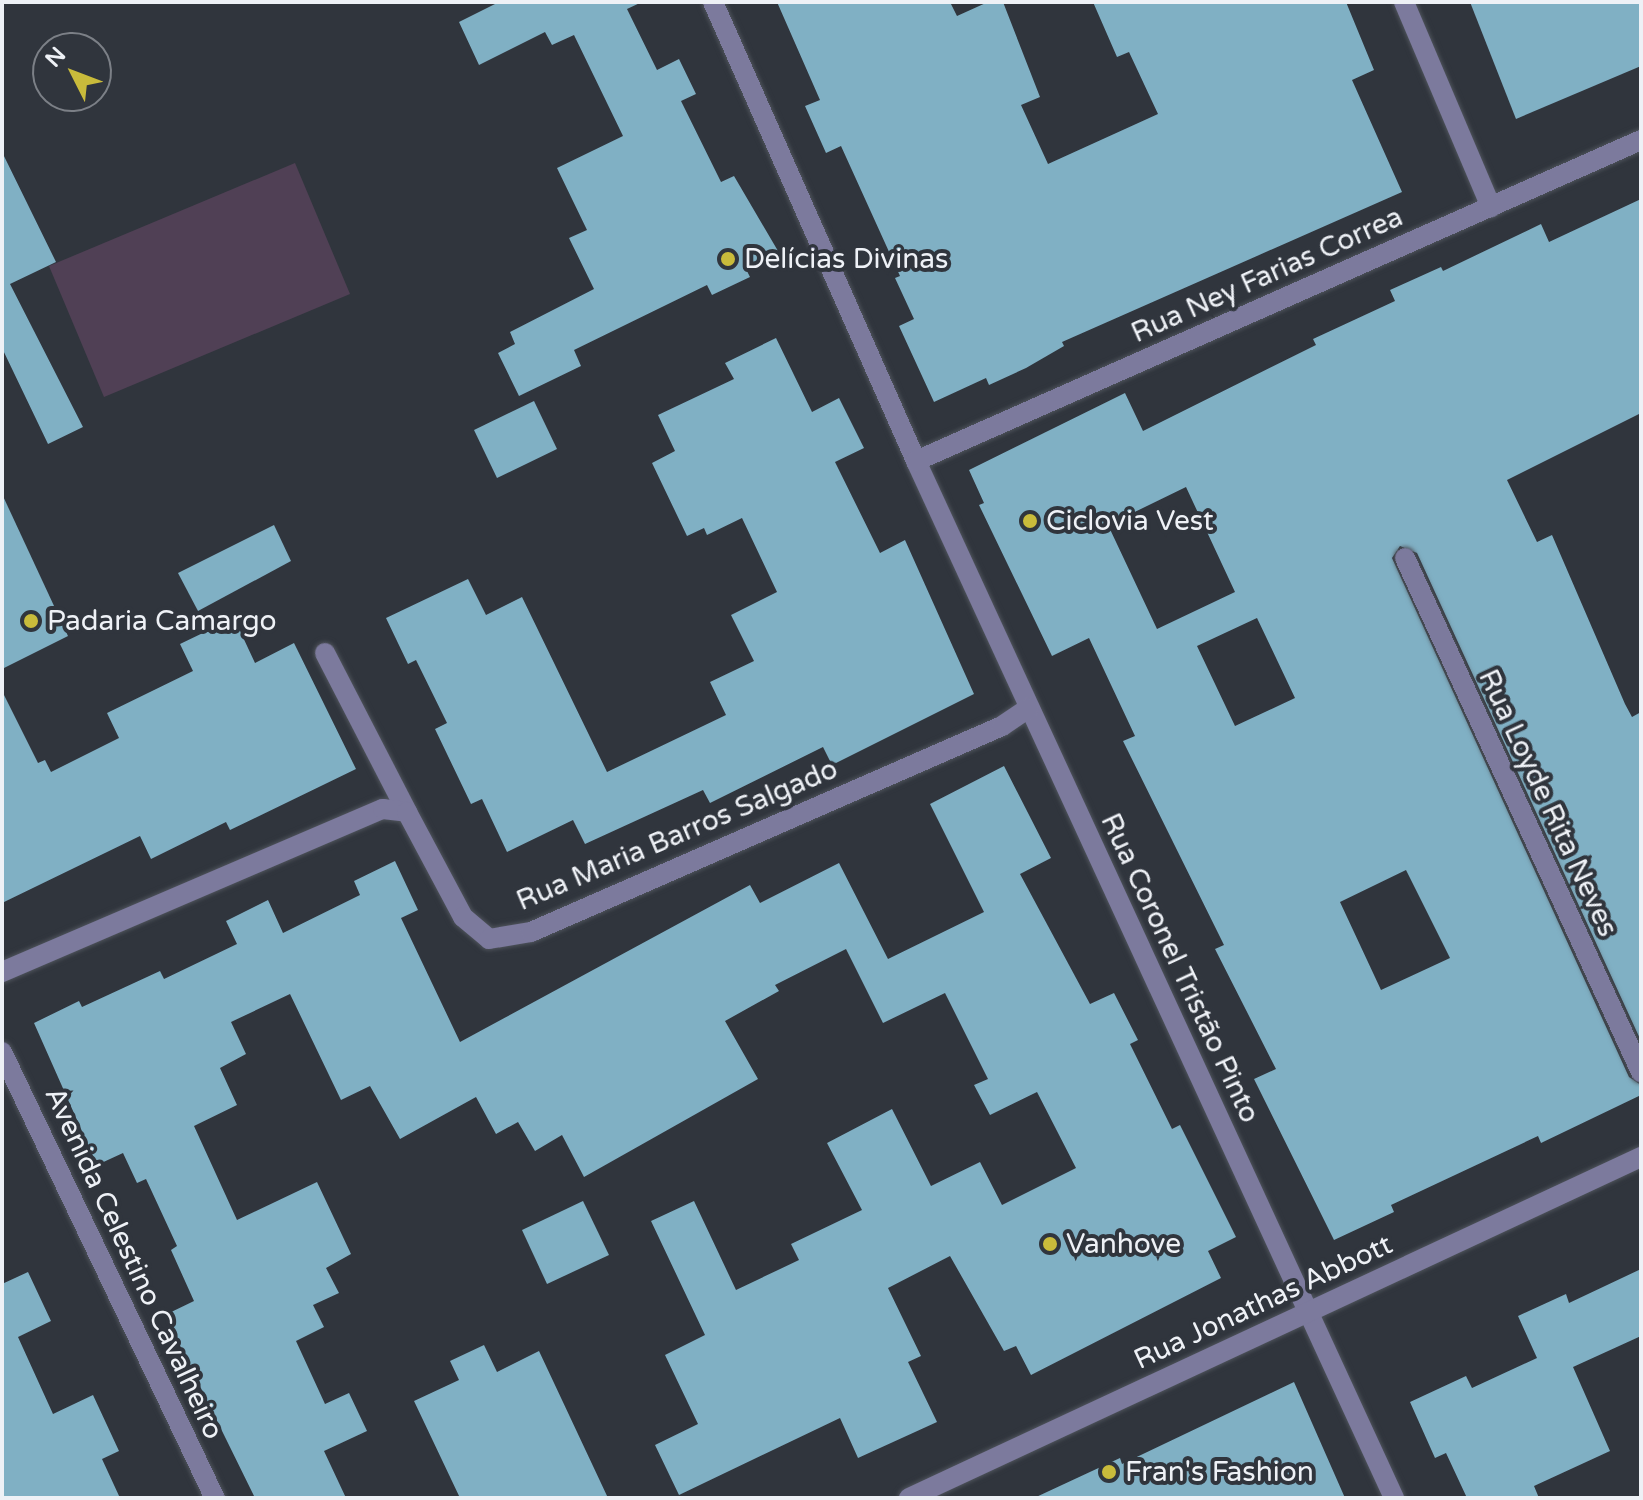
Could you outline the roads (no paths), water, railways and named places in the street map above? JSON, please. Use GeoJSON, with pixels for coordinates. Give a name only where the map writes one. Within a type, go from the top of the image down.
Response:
{"type":"FeatureCollection","features":[{"type":"Feature","properties":{"kind":"street","name":"Rua Coronel Tristão Pinto"},"geometry":{"type":"LineString","coordinates":[[713,2],[916,461],[1394,1498]]}},
{"type":"Feature","properties":{"kind":"street"},"geometry":{"type":"LineString","coordinates":[[1404,2],[1491,207]]}},
{"type":"Feature","properties":{"kind":"street","name":"Rua Ney Farias Correa"},"geometry":{"type":"LineString","coordinates":[[916,461],[1641,140]]}},
{"type":"Feature","properties":{"kind":"street","name":"Rua Loyde Rita Neves"},"geometry":{"type":"LineString","coordinates":[[1405,558],[1641,1072]]}},
{"type":"Feature","properties":{"kind":"street","name":"Rua Maria Barros Salgado"},"geometry":{"type":"LineString","coordinates":[[325,653],[463,917],[489,939],[531,932],[1002,726],[1029,708]]}},
{"type":"Feature","properties":{"kind":"street"},"geometry":{"type":"LineString","coordinates":[[2,972],[383,809],[407,812]]}},
{"type":"Feature","properties":{"kind":"street","name":"Avenida Celestino Cavalheiro"},"geometry":{"type":"LineString","coordinates":[[2,1052],[215,1498]]}},
{"type":"Feature","properties":{"kind":"street","name":"Rua Jonathas Abbott"},"geometry":{"type":"LineString","coordinates":[[909,1498],[1641,1157]]}},
{"type":"Feature","properties":{"kind":"place","name":"Delícias Divinas"},"geometry":{"type":"Point","coordinates":[728,259]}},
{"type":"Feature","properties":{"kind":"place","name":"Ciclovia Vest"},"geometry":{"type":"Point","coordinates":[1030,521]}},
{"type":"Feature","properties":{"kind":"place","name":"Padaria Camargo"},"geometry":{"type":"Point","coordinates":[31,621]}},
{"type":"Feature","properties":{"kind":"place","name":"Vanhove"},"geometry":{"type":"Point","coordinates":[1050,1244]}},
{"type":"Feature","properties":{"kind":"place","name":"Fran's Fashion"},"geometry":{"type":"Point","coordinates":[1109,1472]}}]}
